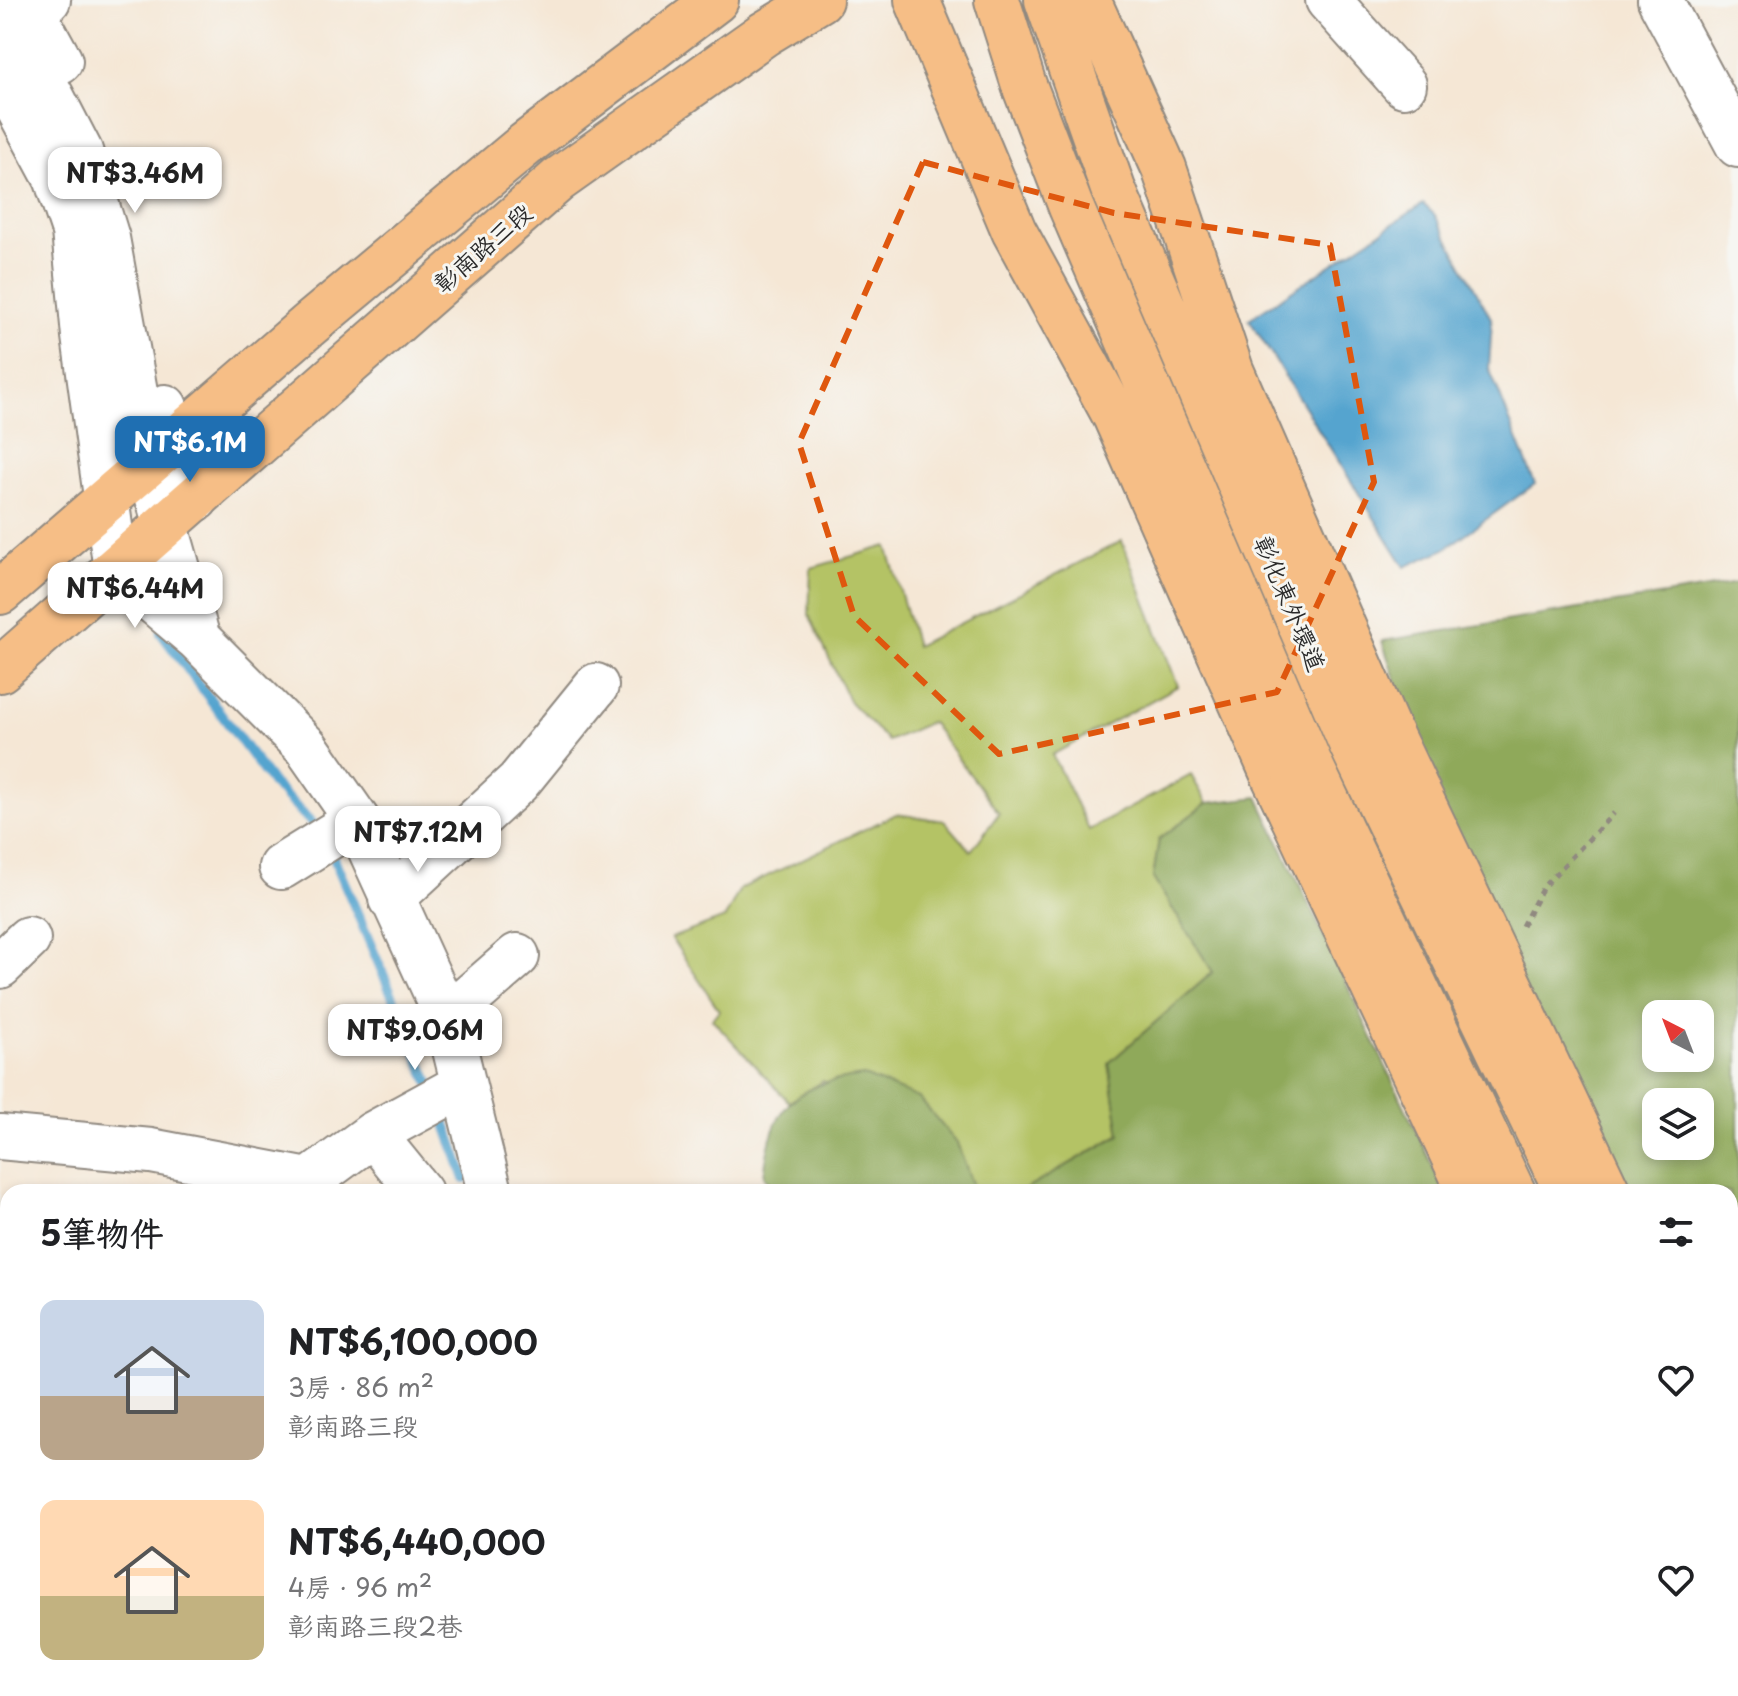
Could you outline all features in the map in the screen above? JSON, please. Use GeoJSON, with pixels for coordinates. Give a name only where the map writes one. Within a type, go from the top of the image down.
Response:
{"type":"FeatureCollection","features":[{"type":"Feature","properties":{"kind":"main road","name":"彰南路三段"},"geometry":{"type":"LineString","coordinates":[[0,592],[310,324],[526,144],[716,0]]}},
{"type":"Feature","properties":{"kind":"main road","name":"彰南路三段"},"geometry":{"type":"LineString","coordinates":[[0,670],[558,180],[764,34],[820,0]]}},
{"type":"Feature","properties":{"kind":"main road"},"geometry":{"type":"LineString","coordinates":[[917,0],[1014,231],[1115,416],[1275,779],[1466,1184]]}},
{"type":"Feature","properties":{"kind":"main road","name":"彰化東外環道"},"geometry":{"type":"LineString","coordinates":[[997,0],[1024,85],[1071,207],[1305,752],[1509,1184]]}},
{"type":"Feature","properties":{"kind":"main road","name":"彰化東外環道"},"geometry":{"type":"LineString","coordinates":[[1047,0],[1113,189],[1346,731],[1563,1184]]}},
{"type":"Feature","properties":{"kind":"main road"},"geometry":{"type":"LineString","coordinates":[[1088,0],[1164,168],[1211,319],[1388,729],[1604,1184]]}},
{"type":"Feature","properties":{"kind":"street"},"geometry":{"type":"LineString","coordinates":[[48,0],[32,10],[95,122],[133,237],[161,453]]}},
{"type":"Feature","properties":{"kind":"street"},"geometry":{"type":"LineString","coordinates":[[1328,0],[1404,85]]}},
{"type":"Feature","properties":{"kind":"street"},"geometry":{"type":"LineString","coordinates":[[1660,0],[1738,145]]}},
{"type":"Feature","properties":{"kind":"street"},"geometry":{"type":"LineString","coordinates":[[0,12],[36,66],[80,151],[107,238],[161,453],[182,512],[198,639]]}},
{"type":"Feature","properties":{"kind":"street"},"geometry":{"type":"LineString","coordinates":[[0,74],[56,178],[74,231],[105,501],[116,570],[198,639],[306,747],[357,820],[447,1017],[488,1184]]}},
{"type":"Feature","properties":{"kind":"street"},"geometry":{"type":"LineString","coordinates":[[391,899],[518,782],[596,686]]}},
{"type":"Feature","properties":{"kind":"street"},"geometry":{"type":"LineString","coordinates":[[281,867],[357,820]]}},
{"type":"Feature","properties":{"kind":"street"},"geometry":{"type":"LineString","coordinates":[[447,1017],[517,956]]}},
{"type":"Feature","properties":{"kind":"street"},"geometry":{"type":"LineString","coordinates":[[0,1137],[151,1151],[309,1181],[385,1127],[463,1085]]}},
{"type":"Feature","properties":{"kind":"street"},"geometry":{"type":"LineString","coordinates":[[385,1127],[416,1184]]}},
{"type":"Feature","properties":{"kind":"path"},"geometry":{"type":"LineString","coordinates":[[1500,969],[1543,887],[1614,813]]}},
{"type":"Feature","properties":{"kind":"highlighted area"},"geometry":{"type":"Polygon","coordinates":[[[923,162],[1114,213],[1330,245],[1374,482],[1277,692],[999,754],[854,616],[799,443],[923,162]]]}},
{"type":"Feature","properties":{"kind":"green space"},"geometry":{"type":"Polygon","coordinates":[[[1122,541],[1178,686],[1052,755],[1089,830],[1191,775],[1207,803],[1159,839],[1153,878],[1213,972],[1109,1063],[1120,1134],[1035,1184],[972,1184],[957,1143],[823,1081],[789,1102],[712,1019],[719,1010],[671,938],[725,918],[740,889],[896,814],[945,821],[971,851],[999,813],[931,722],[888,741],[849,701],[809,615],[811,568],[887,546],[916,646],[1122,541]]]}},
{"type":"Feature","properties":{"kind":"green space"},"geometry":{"type":"Polygon","coordinates":[[[1738,583],[1738,1184],[1610,1184],[1469,893],[1382,641],[1738,583]]]}},
{"type":"Feature","properties":{"kind":"green space"},"geometry":{"type":"Polygon","coordinates":[[[1258,797],[1441,1184],[1035,1184],[1120,1135],[1109,1063],[1213,972],[1153,878],[1159,839],[1207,803],[1258,797]]]}},
{"type":"Feature","properties":{"kind":"green space"},"geometry":{"type":"Polygon","coordinates":[[[864,1076],[919,1098],[957,1143],[972,1184],[770,1184],[764,1176],[773,1132],[780,1115],[803,1092],[864,1076]]]}},
{"type":"Feature","properties":{"kind":"water"},"geometry":{"type":"Polygon","coordinates":[[[1423,204],[1435,215],[1492,320],[1489,368],[1535,484],[1445,549],[1405,567],[1249,319],[1423,204]]]}},
{"type":"Feature","properties":{"kind":"waterway"},"geometry":{"type":"LineString","coordinates":[[161,633],[273,784],[321,832]]}},
{"type":"Feature","properties":{"kind":"waterway"},"geometry":{"type":"LineString","coordinates":[[330,849],[432,1089]]}},
{"type":"Feature","properties":{"kind":"waterway"},"geometry":{"type":"LineString","coordinates":[[440,1107],[465,1179]]}}]}
